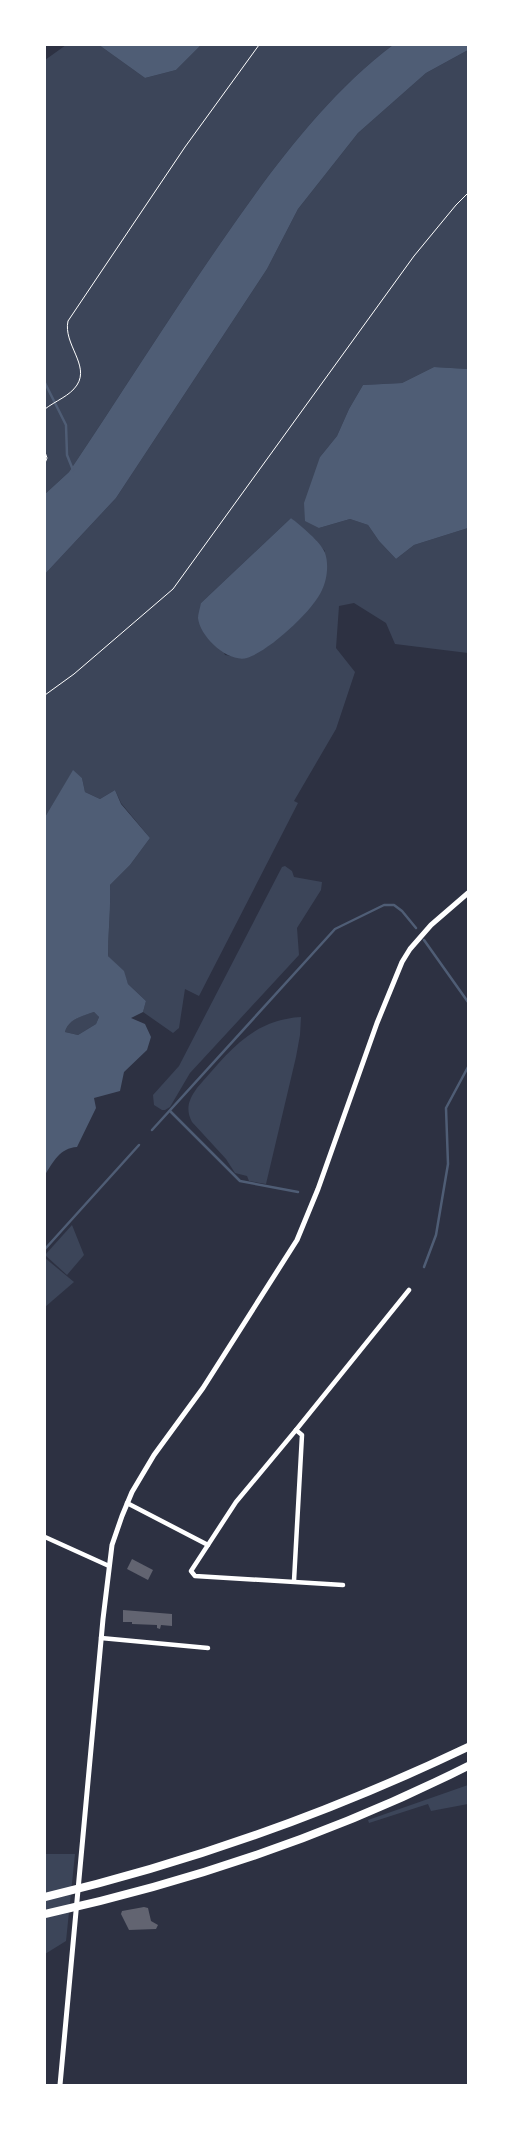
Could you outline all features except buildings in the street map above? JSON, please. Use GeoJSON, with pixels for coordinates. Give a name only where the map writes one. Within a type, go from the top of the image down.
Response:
{"type":"FeatureCollection","features":[{"type":"Feature","properties":{"kind":"highway"},"geometry":{"type":"LineString","coordinates":[[45,1897],[112,1881],[235,1844],[373,1791],[468,1747]]}},
{"type":"Feature","properties":{"kind":"highway"},"geometry":{"type":"LineString","coordinates":[[45,1914],[154,1886],[248,1857],[341,1822],[468,1766]]}},
{"type":"Feature","properties":{"kind":"street"},"geometry":{"type":"LineString","coordinates":[[60,2085],[101,1638],[109,1566],[115,1534],[127,1503],[154,1455],[203,1388],[297,1240],[318,1189],[377,1023],[402,962],[410,949],[431,925],[468,892]]}},
{"type":"Feature","properties":{"kind":"street"},"geometry":{"type":"LineString","coordinates":[[342,1585],[194,1576],[191,1571],[236,1502],[409,1290]]}},
{"type":"Feature","properties":{"kind":"street"},"geometry":{"type":"LineString","coordinates":[[294,1582],[302,1435],[296,1430]]}},
{"type":"Feature","properties":{"kind":"street"},"geometry":{"type":"LineString","coordinates":[[127,1503],[208,1545]]}},
{"type":"Feature","properties":{"kind":"street"},"geometry":{"type":"LineString","coordinates":[[45,1537],[109,1566]]}},
{"type":"Feature","properties":{"kind":"street"},"geometry":{"type":"LineString","coordinates":[[101,1638],[208,1648]]}},
{"type":"Feature","properties":{"kind":"path"},"geometry":{"type":"LineString","coordinates":[[45,408],[77,386],[80,377],[81,367],[67,337],[68,321],[185,147],[260,45]]}},
{"type":"Feature","properties":{"kind":"path"},"geometry":{"type":"LineString","coordinates":[[45,695],[74,674],[173,589],[252,481],[274,447],[384,301],[414,256],[468,193]]}},
{"type":"Feature","properties":{"kind":"path"},"geometry":{"type":"LineString","coordinates":[[45,452],[47,458],[45,463]]}},
{"type":"Feature","properties":{"kind":"shaded area"},"geometry":{"type":"Polygon","coordinates":[[[66,45],[99,45],[145,78],[176,70],[201,45],[393,45],[344,88],[299,137],[278,164],[238,217],[69,472],[45,494],[45,60],[66,45]]]}},
{"type":"Feature","properties":{"kind":"shaded area"},"geometry":{"type":"Polygon","coordinates":[[[99,45],[201,45],[176,70],[145,78],[99,45]]]}},
{"type":"Feature","properties":{"kind":"shaded area"},"geometry":{"type":"Polygon","coordinates":[[[393,45],[468,45],[468,50],[426,73],[358,133],[298,209],[267,269],[116,498],[45,574],[45,494],[69,472],[238,217],[278,164],[299,137],[344,88],[393,45]]]}},
{"type":"Feature","properties":{"kind":"shaded area"},"geometry":{"type":"Polygon","coordinates":[[[468,50],[468,369],[434,367],[402,383],[363,385],[349,409],[337,436],[320,457],[319,528],[350,519],[368,525],[379,541],[396,559],[414,545],[468,528],[468,653],[395,644],[386,623],[354,603],[339,606],[336,648],[355,672],[336,729],[294,801],[298,803],[199,996],[185,989],[179,1028],[173,1033],[143,1012],[146,1001],[128,984],[123,971],[108,956],[110,885],[130,865],[150,838],[121,803],[115,790],[100,799],[85,792],[82,778],[73,771],[45,817],[45,574],[116,498],[267,269],[298,209],[358,133],[426,73],[468,50]],[[291,518],[201,603],[225,655],[246,658],[268,646],[325,551],[291,518]]]}},
{"type":"Feature","properties":{"kind":"shaded area"},"geometry":{"type":"Polygon","coordinates":[[[434,367],[468,369],[468,528],[414,545],[396,559],[379,541],[368,525],[350,519],[319,528],[305,521],[304,503],[320,457],[337,436],[349,409],[363,385],[402,383],[434,367]]]}},
{"type":"Feature","properties":{"kind":"shaded area"},"geometry":{"type":"Polygon","coordinates":[[[291,518],[320,544],[325,553],[327,567],[324,586],[310,608],[278,639],[247,658],[232,657],[216,647],[204,633],[198,618],[201,603],[291,518]]]}},
{"type":"Feature","properties":{"kind":"shaded area"},"geometry":{"type":"Polygon","coordinates":[[[73,770],[82,778],[85,792],[100,799],[115,790],[121,804],[150,838],[130,865],[110,885],[108,956],[124,971],[128,984],[146,1001],[143,1012],[131,1018],[145,1024],[151,1037],[147,1050],[124,1072],[120,1091],[94,1098],[96,1108],[77,1147],[62,1153],[45,1175],[45,817],[73,770]],[[94,1012],[81,1017],[69,1024],[65,1032],[78,1035],[96,1024],[99,1017],[94,1012]]]}},
{"type":"Feature","properties":{"kind":"shaded area"},"geometry":{"type":"Polygon","coordinates":[[[285,866],[292,871],[294,877],[322,882],[321,890],[297,928],[299,955],[190,1073],[170,1107],[162,1110],[154,1105],[153,1095],[179,1066],[282,867],[285,866]]]}},
{"type":"Feature","properties":{"kind":"shaded area"},"geometry":{"type":"Polygon","coordinates":[[[94,1012],[99,1017],[96,1024],[78,1035],[65,1032],[72,1021],[94,1012]]]}},
{"type":"Feature","properties":{"kind":"shaded area"},"geometry":{"type":"Polygon","coordinates":[[[301,1017],[296,1057],[266,1184],[249,1181],[247,1176],[235,1173],[226,1159],[192,1122],[188,1108],[190,1100],[197,1088],[242,1040],[268,1024],[283,1019],[301,1017]]]}},
{"type":"Feature","properties":{"kind":"shaded area"},"geometry":{"type":"Polygon","coordinates":[[[72,1225],[84,1255],[67,1275],[45,1255],[72,1225]]]}},
{"type":"Feature","properties":{"kind":"shaded area"},"geometry":{"type":"Polygon","coordinates":[[[45,1258],[74,1282],[45,1307],[45,1258]]]}},
{"type":"Feature","properties":{"kind":"shaded area"},"geometry":{"type":"Polygon","coordinates":[[[468,1785],[468,1804],[431,1811],[428,1804],[369,1823],[368,1820],[468,1785]]]}},
{"type":"Feature","properties":{"kind":"shaded area"},"geometry":{"type":"Polygon","coordinates":[[[45,1854],[75,1854],[66,1941],[45,1954],[45,1854]]]}},
{"type":"Feature","properties":{"kind":"waterway"},"geometry":{"type":"LineString","coordinates":[[45,383],[66,425],[67,455],[73,470]]}},
{"type":"Feature","properties":{"kind":"waterway"},"geometry":{"type":"LineString","coordinates":[[152,1130],[335,929],[384,905],[394,905],[402,911],[416,928]]}},
{"type":"Feature","properties":{"kind":"waterway"},"geometry":{"type":"LineString","coordinates":[[424,940],[468,1002]]}},
{"type":"Feature","properties":{"kind":"waterway"},"geometry":{"type":"LineString","coordinates":[[424,1267],[436,1235],[448,1164],[446,1108],[468,1067]]}},
{"type":"Feature","properties":{"kind":"waterway"},"geometry":{"type":"LineString","coordinates":[[170,1111],[240,1181],[298,1192]]}},
{"type":"Feature","properties":{"kind":"waterway"},"geometry":{"type":"LineString","coordinates":[[45,1249],[139,1145]]}}]}
